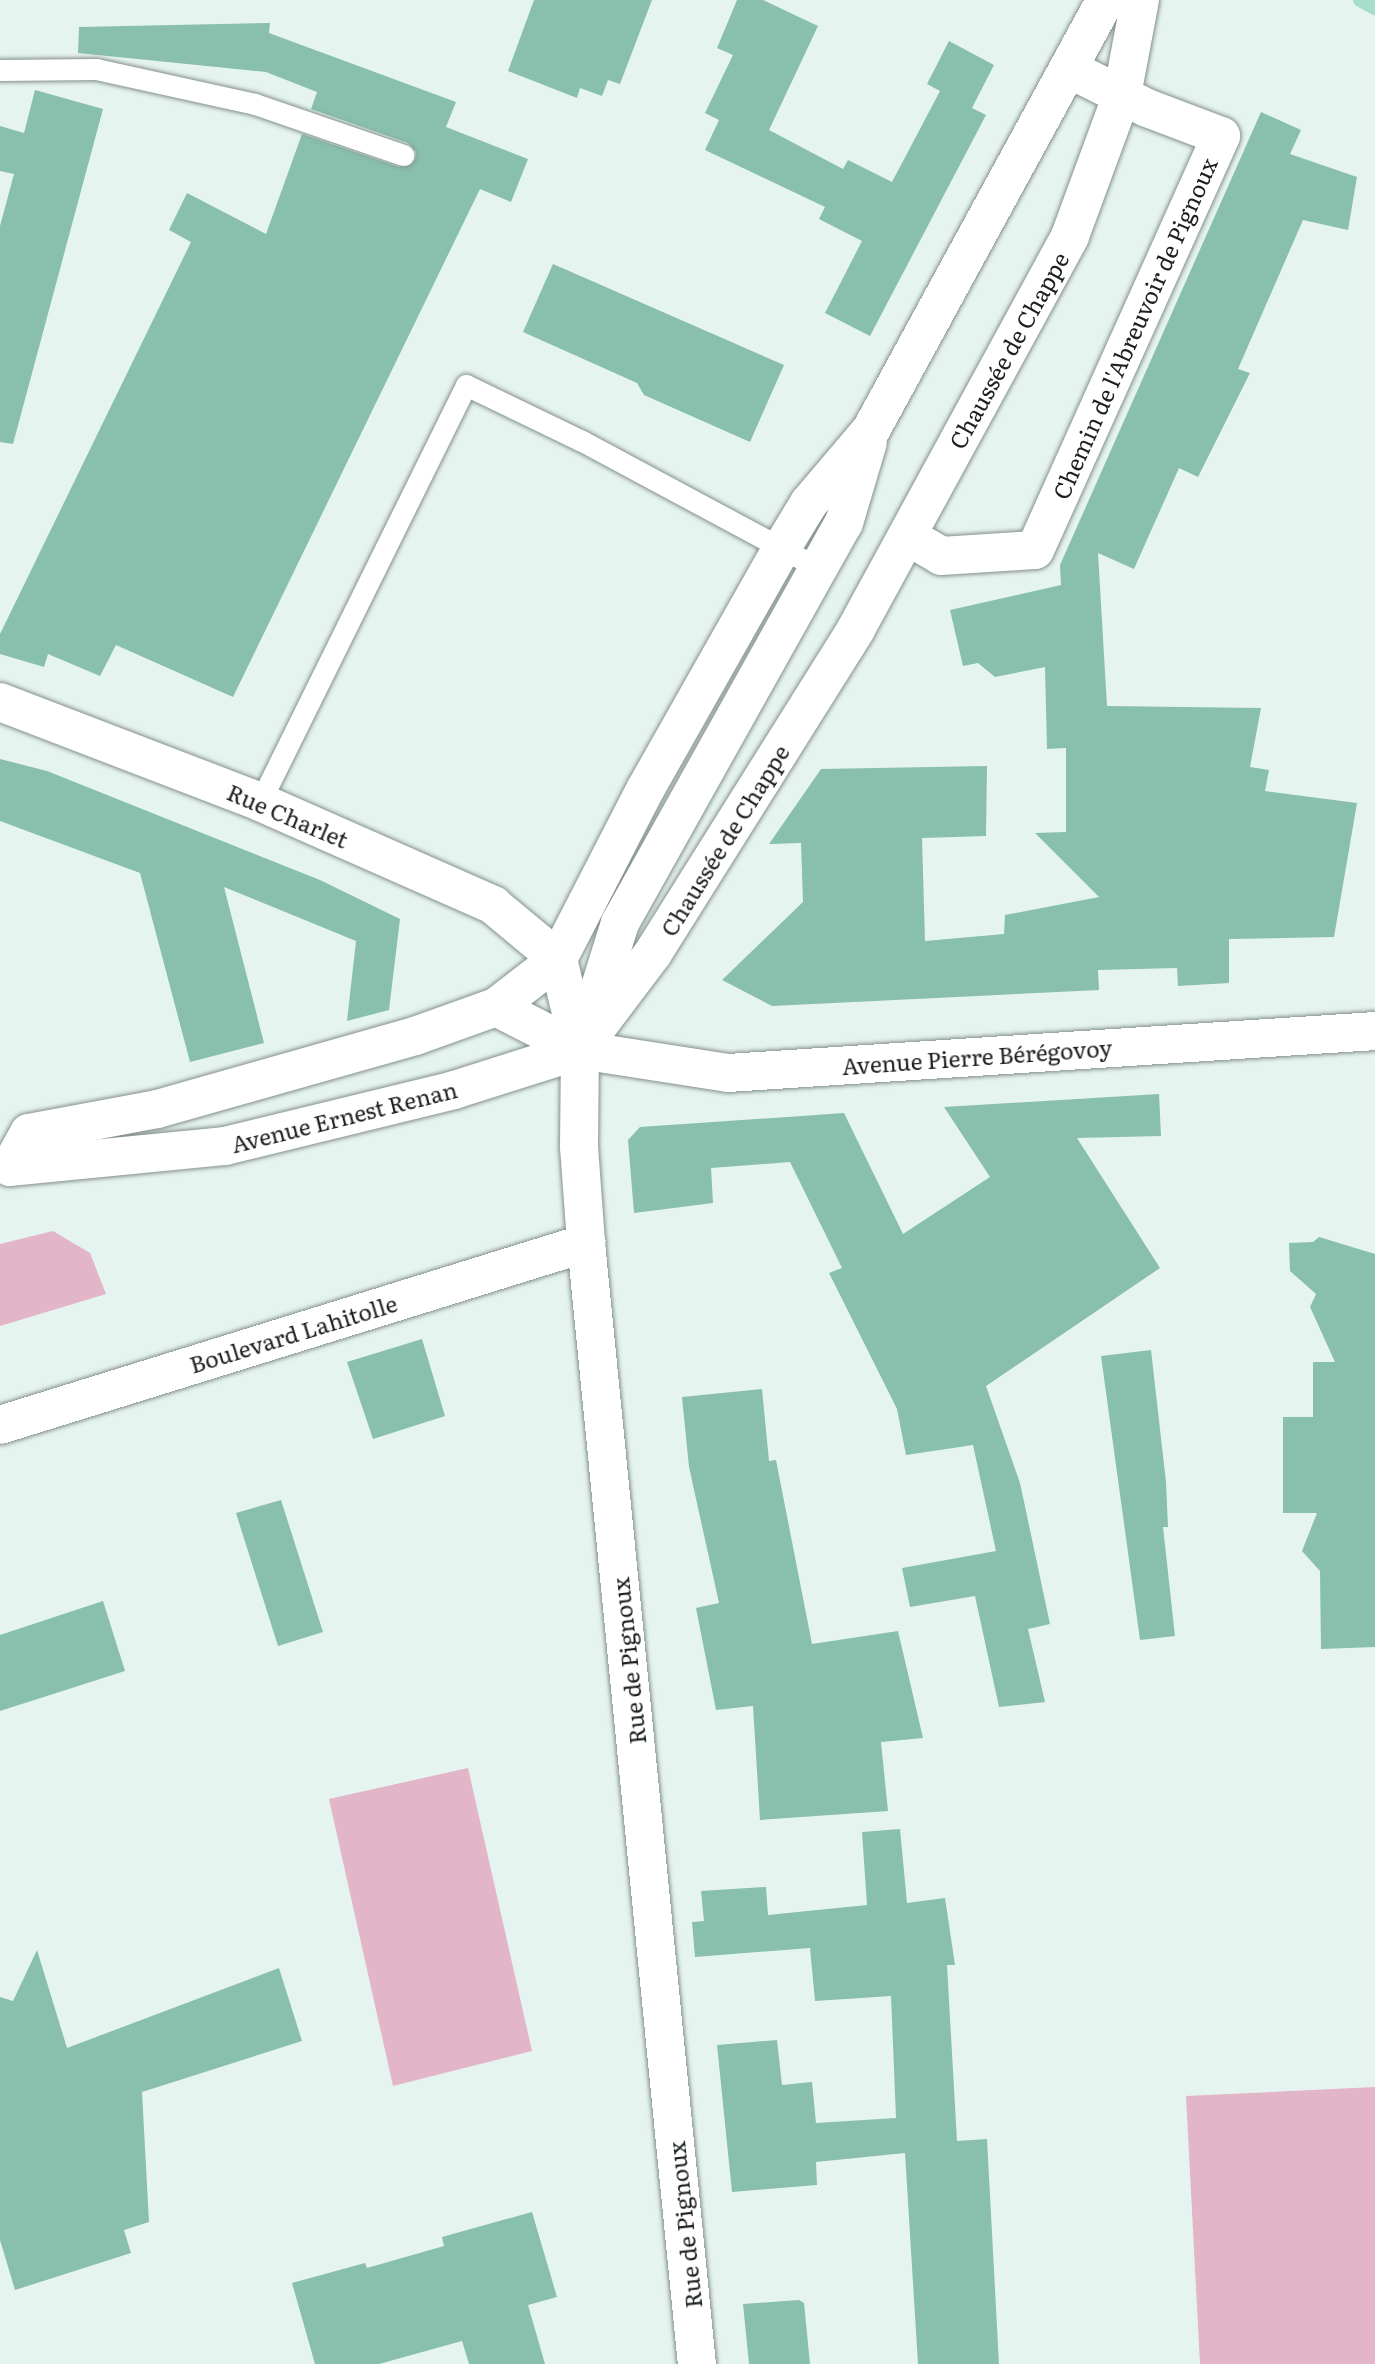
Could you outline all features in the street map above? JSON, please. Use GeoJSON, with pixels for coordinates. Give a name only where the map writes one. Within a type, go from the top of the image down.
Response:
{"type":"FeatureCollection","features":[{"type":"Feature","properties":{"kind":"main road","name":"Chaussée de Chappe"},"geometry":{"type":"LineString","coordinates":[[580,1050],[620,923],[844,523],[872,430],[1105,0]]}},
{"type":"Feature","properties":{"kind":"main road","name":"Chaussée de Chappe"},"geometry":{"type":"LineString","coordinates":[[580,1050],[653,953],[856,629],[1070,236],[1122,95],[1140,0]]}},
{"type":"Feature","properties":{"kind":"main road","name":"Chemin de l'Abreuvoir de Pignoux"},"geometry":{"type":"LineString","coordinates":[[907,536],[941,556],[1035,550],[1221,136],[1122,95],[1069,69]]}},
{"type":"Feature","properties":{"kind":"main road","name":"Chaussée de Chappe"},"geometry":{"type":"LineString","coordinates":[[558,959],[646,788],[781,549],[809,503],[872,430]]}},
{"type":"Feature","properties":{"kind":"main road","name":"Rue Charlet"},"geometry":{"type":"LineString","coordinates":[[0,702],[260,802],[493,905],[558,959]]}},
{"type":"Feature","properties":{"kind":"main road","name":"Rue de Pignoux"},"geometry":{"type":"LineString","coordinates":[[558,959],[580,1050],[579,1147],[586,1243],[698,2364]]}},
{"type":"Feature","properties":{"kind":"main road","name":"Avenue Ernest Renan"},"geometry":{"type":"LineString","coordinates":[[5,1168],[30,1133],[157,1109],[415,1036],[496,1007],[558,959]]}},
{"type":"Feature","properties":{"kind":"main road"},"geometry":{"type":"LineString","coordinates":[[496,1007],[580,1050]]}},
{"type":"Feature","properties":{"kind":"main road","name":"Avenue Pierre Bérégovoy"},"geometry":{"type":"LineString","coordinates":[[580,1050],[728,1073],[1375,1031]]}},
{"type":"Feature","properties":{"kind":"main road","name":"Avenue Ernest Renan"},"geometry":{"type":"LineString","coordinates":[[5,1168],[225,1146],[454,1090],[580,1050]]}},
{"type":"Feature","properties":{"kind":"main road","name":"Boulevard Lahitolle"},"geometry":{"type":"LineString","coordinates":[[0,1425],[586,1243]]}},
{"type":"Feature","properties":{"kind":"lane"},"geometry":{"type":"LineString","coordinates":[[0,70],[96,69],[255,104],[403,155]]}},
{"type":"Feature","properties":{"kind":"lane"},"geometry":{"type":"LineString","coordinates":[[260,802],[466,385],[582,441],[817,567]]}},
{"type":"Feature","properties":{"kind":"shaded area"},"geometry":{"type":"Polygon","coordinates":[[[53,1231],[90,1253],[106,1294],[0,1326],[0,1244],[53,1231]]]}},
{"type":"Feature","properties":{"kind":"shaded area"},"geometry":{"type":"Polygon","coordinates":[[[468,1768],[532,2051],[393,2086],[329,1799],[468,1768]]]}},
{"type":"Feature","properties":{"kind":"shaded area"},"geometry":{"type":"Polygon","coordinates":[[[1375,2087],[1375,2364],[1200,2364],[1186,2096],[1375,2087]]]}},
{"type":"Feature","properties":{"kind":"building"},"geometry":{"type":"Polygon","coordinates":[[[534,0],[652,0],[620,84],[608,80],[602,96],[580,88],[577,98],[508,71],[534,0]]]}},
{"type":"Feature","properties":{"kind":"building"},"geometry":{"type":"Polygon","coordinates":[[[737,0],[763,0],[818,26],[769,130],[843,169],[848,160],[892,182],[940,91],[927,84],[949,41],[994,65],[972,108],[986,115],[870,336],[825,313],[862,241],[819,219],[825,207],[705,150],[719,120],[705,113],[733,55],[717,48],[737,0]]]}},
{"type":"Feature","properties":{"kind":"building"},"geometry":{"type":"Polygon","coordinates":[[[270,23],[269,33],[456,102],[446,127],[528,159],[511,202],[480,189],[233,697],[116,645],[100,676],[48,654],[44,667],[0,654],[0,634],[191,242],[169,230],[187,193],[266,234],[302,134],[399,167],[415,160],[416,152],[408,143],[311,109],[317,92],[266,72],[78,53],[79,27],[270,23]]]}},
{"type":"Feature","properties":{"kind":"building"},"geometry":{"type":"Polygon","coordinates":[[[35,90],[103,109],[13,444],[0,442],[0,226],[14,174],[0,171],[0,126],[24,133],[35,90]]]}},
{"type":"Feature","properties":{"kind":"building"},"geometry":{"type":"Polygon","coordinates":[[[1261,112],[1301,130],[1290,154],[1357,177],[1348,230],[1303,220],[1238,369],[1250,373],[1198,477],[1179,468],[1134,569],[1098,553],[1107,706],[1261,708],[1250,767],[1269,770],[1265,791],[1357,803],[1334,937],[1229,939],[1229,983],[1178,986],[1177,968],[1098,970],[1099,990],[772,1006],[722,980],[803,902],[801,843],[769,844],[821,769],[987,766],[986,836],[922,838],[925,941],[1004,934],[1005,915],[1099,897],[1035,833],[1066,832],[1066,748],[1047,749],[1045,667],[995,677],[978,663],[963,666],[950,610],[1061,585],[1060,565],[1261,112]]]}},
{"type":"Feature","properties":{"kind":"building"},"geometry":{"type":"Polygon","coordinates":[[[553,264],[784,365],[750,442],[644,395],[637,383],[523,332],[553,264]]]}},
{"type":"Feature","properties":{"kind":"building"},"geometry":{"type":"Polygon","coordinates":[[[0,759],[47,771],[320,880],[400,919],[389,1010],[347,1021],[356,941],[224,887],[264,1043],[190,1062],[140,873],[0,821],[0,759]]]}},
{"type":"Feature","properties":{"kind":"building"},"geometry":{"type":"Polygon","coordinates":[[[1159,1094],[1161,1136],[1077,1138],[1160,1268],[986,1386],[1020,1483],[1050,1624],[1028,1629],[1045,1702],[999,1707],[975,1596],[910,1607],[902,1568],[996,1551],[973,1445],[906,1455],[897,1409],[829,1273],[842,1268],[790,1162],[711,1168],[713,1203],[634,1213],[628,1140],[640,1127],[844,1113],[903,1234],[990,1177],[944,1107],[1159,1094]]]}},
{"type":"Feature","properties":{"kind":"building"},"geometry":{"type":"Polygon","coordinates":[[[1319,1237],[1375,1254],[1375,1647],[1321,1649],[1320,1571],[1302,1551],[1317,1513],[1283,1513],[1283,1417],[1313,1417],[1313,1362],[1335,1362],[1310,1307],[1316,1294],[1290,1271],[1289,1243],[1313,1242],[1319,1237]]]}},
{"type":"Feature","properties":{"kind":"building"},"geometry":{"type":"Polygon","coordinates":[[[422,1339],[445,1416],[373,1439],[347,1362],[422,1339]]]}},
{"type":"Feature","properties":{"kind":"building"},"geometry":{"type":"Polygon","coordinates":[[[1151,1350],[1166,1482],[1168,1527],[1163,1527],[1175,1636],[1140,1640],[1101,1356],[1151,1350]]]}},
{"type":"Feature","properties":{"kind":"building"},"geometry":{"type":"Polygon","coordinates":[[[762,1389],[769,1461],[776,1460],[812,1644],[898,1631],[923,1738],[881,1742],[888,1811],[760,1820],[753,1706],[716,1710],[696,1608],[719,1603],[689,1467],[682,1397],[762,1389]]]}},
{"type":"Feature","properties":{"kind":"building"},"geometry":{"type":"Polygon","coordinates":[[[281,1500],[323,1632],[278,1646],[236,1513],[281,1500]]]}},
{"type":"Feature","properties":{"kind":"building"},"geometry":{"type":"Polygon","coordinates":[[[103,1601],[125,1671],[0,1711],[0,1635],[103,1601]]]}},
{"type":"Feature","properties":{"kind":"building"},"geometry":{"type":"Polygon","coordinates":[[[900,1829],[907,1903],[945,1898],[955,1965],[947,1965],[957,2141],[987,2139],[999,2364],[918,2364],[905,2153],[816,2162],[817,2185],[732,2192],[717,2045],[777,2040],[782,2085],[812,2082],[816,2123],[896,2118],[891,1996],[815,2001],[810,1948],[695,1957],[692,1922],[704,1921],[701,1891],[766,1887],[768,1915],[867,1905],[862,1832],[900,1829]]]}},
{"type":"Feature","properties":{"kind":"building"},"geometry":{"type":"Polygon","coordinates":[[[37,1950],[67,2048],[279,1968],[302,2041],[142,2092],[149,2222],[124,2230],[131,2253],[15,2290],[0,2240],[0,1997],[13,2001],[37,1950]]]}},
{"type":"Feature","properties":{"kind":"building"},"geometry":{"type":"Polygon","coordinates":[[[532,2212],[557,2297],[528,2305],[545,2364],[469,2364],[462,2341],[379,2364],[315,2364],[292,2283],[365,2263],[367,2268],[444,2246],[442,2237],[532,2212]]]}},
{"type":"Feature","properties":{"kind":"building"},"geometry":{"type":"Polygon","coordinates":[[[799,2300],[804,2303],[810,2364],[749,2364],[743,2304],[799,2300]]]}},
{"type":"Feature","properties":{"kind":"waterway"},"geometry":{"type":"LineString","coordinates":[[1360,0],[1375,8]]}}]}
